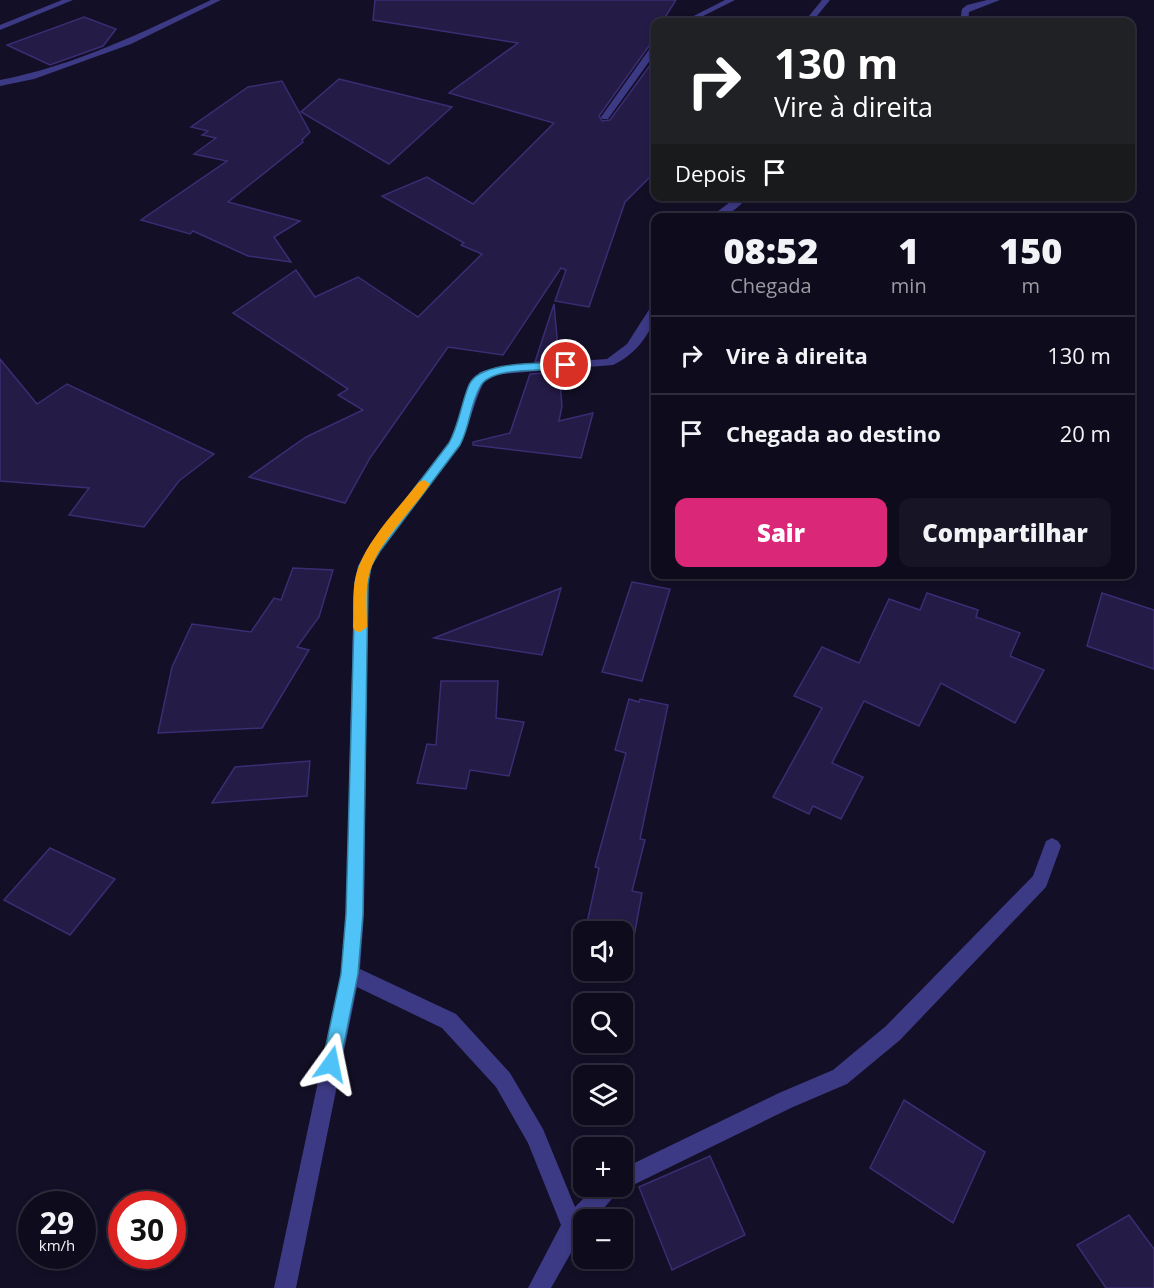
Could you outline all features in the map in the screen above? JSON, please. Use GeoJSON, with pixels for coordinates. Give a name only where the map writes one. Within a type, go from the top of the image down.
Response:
{"type":"FeatureCollection","features":[{"type":"Feature","properties":{"kind":"street"},"geometry":{"type":"LineString","coordinates":[[0,28],[69,0]]}},
{"type":"Feature","properties":{"kind":"street"},"geometry":{"type":"LineString","coordinates":[[0,83],[31,77],[119,46],[217,0]]}},
{"type":"Feature","properties":{"kind":"street"},"geometry":{"type":"LineString","coordinates":[[694,18],[731,0]]}},
{"type":"Feature","properties":{"kind":"street"},"geometry":{"type":"LineString","coordinates":[[811,18],[826,0]]}},
{"type":"Feature","properties":{"kind":"street"},"geometry":{"type":"LineString","coordinates":[[964,18],[965,11],[970,7],[996,0]]}},
{"type":"Feature","properties":{"kind":"street"},"geometry":{"type":"LineString","coordinates":[[605,117],[651,53]]}},
{"type":"Feature","properties":{"kind":"street"},"geometry":{"type":"LineString","coordinates":[[722,213],[739,201]]}},
{"type":"Feature","properties":{"kind":"street"},"geometry":{"type":"LineString","coordinates":[[285,1288],[350,974],[355,914],[361,584],[365,566],[375,548],[454,445],[462,430],[475,384],[484,375],[502,370],[609,362],[620,359],[628,352],[651,315]]}},
{"type":"Feature","properties":{"kind":"street"},"geometry":{"type":"LineString","coordinates":[[633,1175],[786,1100],[840,1077],[893,1033],[1040,881],[1052,846]]}},
{"type":"Feature","properties":{"kind":"street"},"geometry":{"type":"LineString","coordinates":[[350,974],[449,1021],[503,1080],[536,1136],[572,1226]]}},
{"type":"Feature","properties":{"kind":"street"},"geometry":{"type":"LineString","coordinates":[[539,1288],[572,1226],[600,1197]]}},
{"type":"Feature","properties":{"kind":"building"},"geometry":{"type":"Polygon","coordinates":[[[375,0],[676,0],[665,18],[651,18],[651,43],[599,116],[602,121],[610,120],[651,64],[651,176],[625,202],[589,307],[555,301],[566,270],[561,268],[503,355],[448,347],[370,458],[345,503],[249,477],[306,437],[363,410],[338,395],[348,389],[233,313],[296,270],[315,297],[358,277],[418,317],[482,254],[461,245],[464,243],[382,196],[427,177],[473,204],[554,123],[449,93],[518,43],[373,20],[375,0]]]}},
{"type":"Feature","properties":{"kind":"building"},"geometry":{"type":"Polygon","coordinates":[[[84,17],[116,29],[103,46],[50,65],[7,45],[84,17]]]}},
{"type":"Feature","properties":{"kind":"building"},"geometry":{"type":"Polygon","coordinates":[[[339,79],[452,107],[389,164],[301,112],[339,79]]]}},
{"type":"Feature","properties":{"kind":"building"},"geometry":{"type":"Polygon","coordinates":[[[282,81],[310,132],[302,140],[303,142],[228,202],[300,221],[274,237],[291,262],[248,256],[193,231],[190,234],[141,220],[227,161],[194,154],[216,138],[202,135],[208,131],[191,127],[248,87],[282,81]]]}},
{"type":"Feature","properties":{"kind":"building"},"geometry":{"type":"Polygon","coordinates":[[[554,304],[559,360],[535,362],[554,304]]]}},
{"type":"Feature","properties":{"kind":"building"},"geometry":{"type":"Polygon","coordinates":[[[0,359],[37,404],[67,384],[214,454],[179,481],[144,527],[69,515],[89,488],[0,481],[0,359]]]}},
{"type":"Feature","properties":{"kind":"building"},"geometry":{"type":"Polygon","coordinates":[[[559,372],[562,406],[559,421],[593,413],[581,458],[473,445],[473,442],[510,433],[530,374],[559,372]]]}},
{"type":"Feature","properties":{"kind":"building"},"geometry":{"type":"Polygon","coordinates":[[[293,568],[333,570],[319,617],[297,647],[309,650],[262,728],[158,733],[172,667],[192,624],[251,632],[274,598],[281,600],[293,568]]]}},
{"type":"Feature","properties":{"kind":"building"},"geometry":{"type":"Polygon","coordinates":[[[632,582],[670,589],[642,681],[602,672],[632,582]]]}},
{"type":"Feature","properties":{"kind":"building"},"geometry":{"type":"Polygon","coordinates":[[[561,588],[542,655],[434,638],[561,588]]]}},
{"type":"Feature","properties":{"kind":"building"},"geometry":{"type":"Polygon","coordinates":[[[927,593],[978,610],[976,617],[1020,633],[1010,656],[1044,670],[1015,723],[941,683],[919,726],[864,701],[832,763],[863,777],[841,819],[813,806],[809,814],[773,797],[822,708],[794,696],[822,647],[859,663],[889,599],[920,610],[927,593]]]}},
{"type":"Feature","properties":{"kind":"building"},"geometry":{"type":"Polygon","coordinates":[[[1102,593],[1154,610],[1154,669],[1087,646],[1102,593]]]}},
{"type":"Feature","properties":{"kind":"building"},"geometry":{"type":"Polygon","coordinates":[[[441,681],[498,681],[496,718],[524,722],[509,776],[470,770],[466,789],[417,783],[427,744],[436,745],[441,681]]]}},
{"type":"Feature","properties":{"kind":"building"},"geometry":{"type":"Polygon","coordinates":[[[629,699],[668,705],[640,839],[645,840],[632,891],[642,893],[633,942],[633,921],[587,921],[599,868],[595,867],[626,753],[615,750],[629,699]]]}},
{"type":"Feature","properties":{"kind":"building"},"geometry":{"type":"Polygon","coordinates":[[[310,761],[307,796],[212,803],[235,767],[310,761]]]}},
{"type":"Feature","properties":{"kind":"building"},"geometry":{"type":"Polygon","coordinates":[[[50,848],[115,879],[70,935],[4,900],[50,848]]]}},
{"type":"Feature","properties":{"kind":"building"},"geometry":{"type":"Polygon","coordinates":[[[904,1100],[985,1152],[953,1223],[870,1168],[904,1100]]]}},
{"type":"Feature","properties":{"kind":"building"},"geometry":{"type":"Polygon","coordinates":[[[710,1156],[745,1235],[672,1270],[639,1187],[710,1156]]]}},
{"type":"Feature","properties":{"kind":"building"},"geometry":{"type":"Polygon","coordinates":[[[1129,1215],[1154,1249],[1154,1288],[1106,1288],[1077,1245],[1129,1215]]]}},
{"type":"Feature","properties":{"kind":"slow traffic"},"geometry":{"type":"LineString","coordinates":[[360,627],[361,584],[365,566],[375,548],[424,484]]}},
{"type":"Feature","properties":{"kind":"route"},"geometry":{"type":"LineString","coordinates":[[331,1064],[350,974],[355,914],[361,584],[365,566],[375,548],[454,445],[462,430],[475,384],[484,375],[502,370],[566,365]]}}]}
